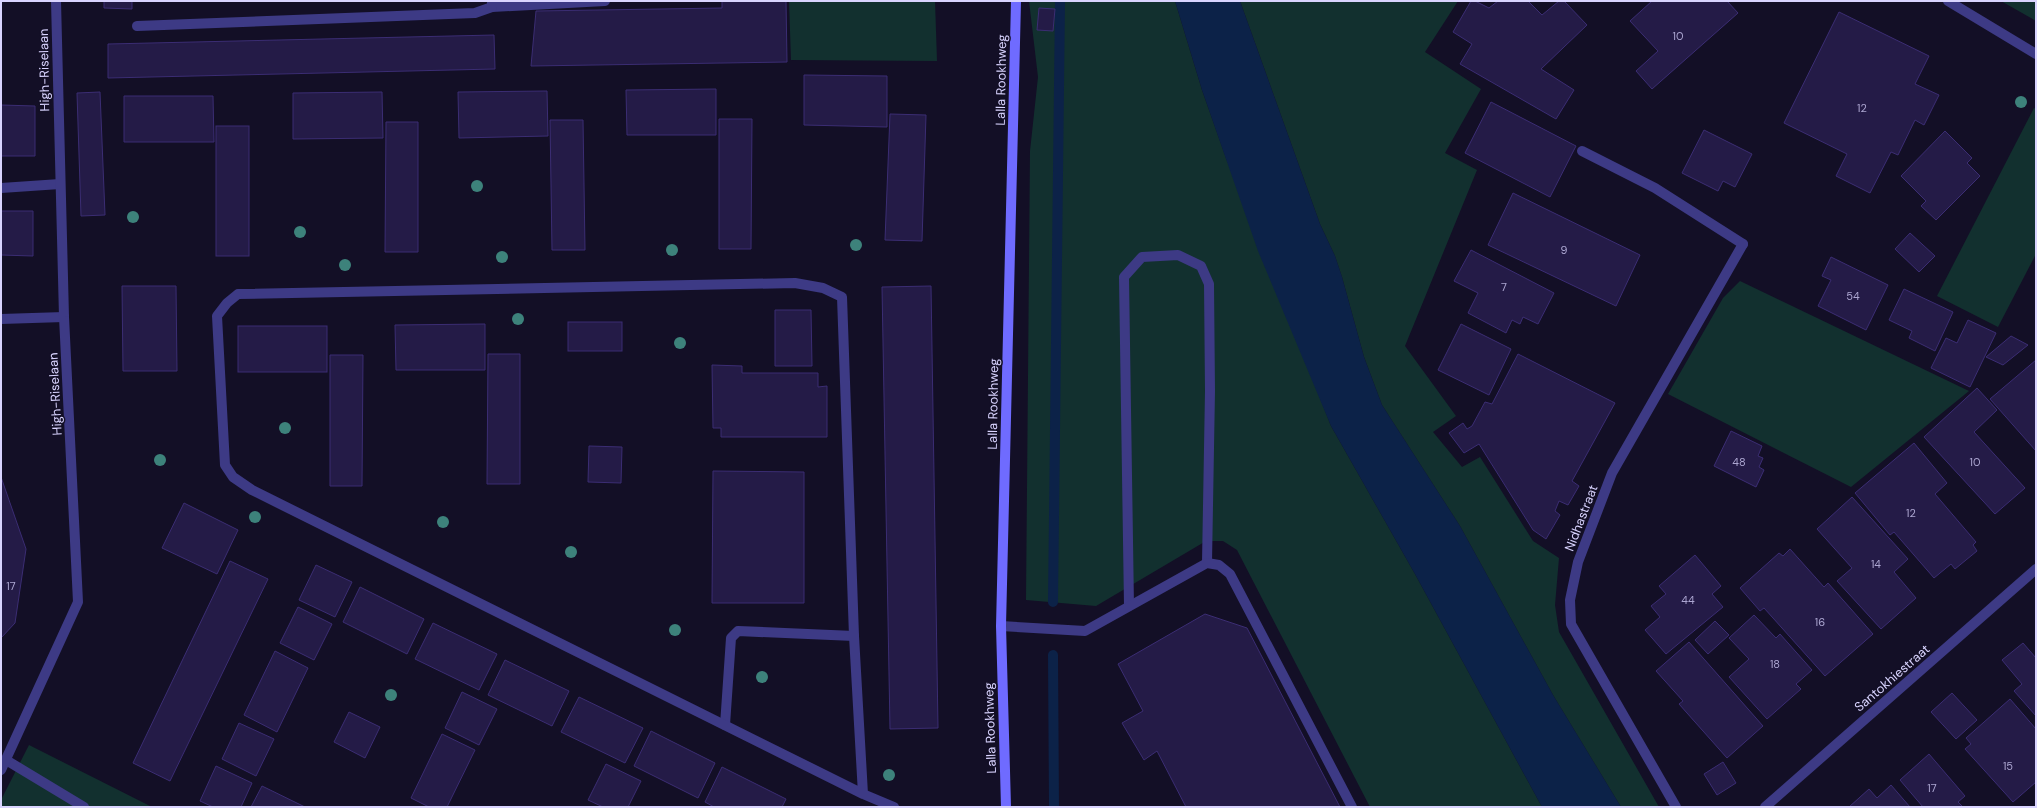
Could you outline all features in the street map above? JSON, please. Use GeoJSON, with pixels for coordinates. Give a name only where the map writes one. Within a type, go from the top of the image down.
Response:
{"type":"FeatureCollection","features":[{"type":"Feature","properties":{"kind":"street","name":"High-Riselaan"},"geometry":{"type":"LineString","coordinates":[[1,770],[3,759],[78,602],[64,317],[56,1]]}},
{"type":"Feature","properties":{"kind":"street"},"geometry":{"type":"LineString","coordinates":[[137,26],[475,14],[492,4],[606,1]]}},
{"type":"Feature","properties":{"kind":"street","name":"Lalla Rookhweg"},"geometry":{"type":"LineString","coordinates":[[1006,807],[1001,626],[1016,1]]}},
{"type":"Feature","properties":{"kind":"street"},"geometry":{"type":"LineString","coordinates":[[1948,1],[2036,54]]}},
{"type":"Feature","properties":{"kind":"street","name":"Nidhastraat"},"geometry":{"type":"LineString","coordinates":[[1582,151],[1655,188],[1743,244],[1612,473],[1578,562],[1570,600],[1571,624],[1676,807]]}},
{"type":"Feature","properties":{"kind":"street"},"geometry":{"type":"LineString","coordinates":[[1,188],[60,184]]}},
{"type":"Feature","properties":{"kind":"street"},"geometry":{"type":"LineString","coordinates":[[1129,606],[1124,277],[1142,257],[1178,255],[1201,266],[1209,284],[1210,391],[1207,563]]}},
{"type":"Feature","properties":{"kind":"street"},"geometry":{"type":"LineString","coordinates":[[863,794],[854,636],[842,297],[823,288],[794,283],[238,294],[227,303],[216,316],[225,465],[233,477],[252,490],[863,794],[894,807]]}},
{"type":"Feature","properties":{"kind":"street"},"geometry":{"type":"LineString","coordinates":[[1,319],[64,317]]}},
{"type":"Feature","properties":{"kind":"street"},"geometry":{"type":"LineString","coordinates":[[1001,626],[1084,631],[1207,563],[1218,565],[1230,574],[1352,807]]}},
{"type":"Feature","properties":{"kind":"street","name":"Santokhiestraat"},"geometry":{"type":"LineString","coordinates":[[1765,807],[2036,569]]}},
{"type":"Feature","properties":{"kind":"street"},"geometry":{"type":"LineString","coordinates":[[725,725],[731,638],[738,631],[854,636]]}},
{"type":"Feature","properties":{"kind":"street"},"geometry":{"type":"LineString","coordinates":[[3,759],[84,807]]}},
{"type":"Feature","properties":{"kind":"green space"},"geometry":{"type":"Polygon","coordinates":[[[789,1],[935,1],[937,61],[791,60],[789,1]]]}},
{"type":"Feature","properties":{"kind":"green space"},"geometry":{"type":"Polygon","coordinates":[[[1029,1],[1175,1],[1202,90],[1226,158],[1331,426],[1415,574],[1542,807],[1370,807],[1237,550],[1223,541],[1206,541],[1096,606],[1026,600],[1030,151],[1038,77],[1029,1]]]}},
{"type":"Feature","properties":{"kind":"green space"},"geometry":{"type":"Polygon","coordinates":[[[1240,1],[1458,1],[1425,52],[1481,89],[1445,153],[1477,170],[1405,346],[1456,416],[1433,432],[1462,467],[1480,457],[1533,541],[1559,558],[1555,605],[1559,632],[1659,807],[1621,807],[1553,695],[1460,526],[1382,405],[1364,357],[1335,256],[1320,224],[1240,1]]]}},
{"type":"Feature","properties":{"kind":"green space"},"geometry":{"type":"Polygon","coordinates":[[[2001,1],[2036,1],[2036,21],[2001,1]]]}},
{"type":"Feature","properties":{"kind":"green space"},"geometry":{"type":"Polygon","coordinates":[[[2034,108],[2036,109],[2036,254],[1998,327],[1937,296],[2034,108]]]}},
{"type":"Feature","properties":{"kind":"green space"},"geometry":{"type":"Polygon","coordinates":[[[1740,281],[1969,391],[1851,487],[1668,394],[1723,298],[1740,281]]]}},
{"type":"Feature","properties":{"kind":"green space"},"geometry":{"type":"Polygon","coordinates":[[[29,745],[152,807],[1,807],[1,800],[29,745]]]}},
{"type":"Feature","properties":{"kind":"water"},"geometry":{"type":"Polygon","coordinates":[[[1175,1],[1240,1],[1320,224],[1335,256],[1364,357],[1382,405],[1460,526],[1553,695],[1621,807],[1542,807],[1415,574],[1331,426],[1258,251],[1202,90],[1175,1]]]}},
{"type":"Feature","properties":{"kind":"building"},"geometry":{"type":"Polygon","coordinates":[[[104,1],[132,1],[132,9],[104,8],[104,1]]]}},
{"type":"Feature","properties":{"kind":"building"},"geometry":{"type":"Polygon","coordinates":[[[722,1],[786,1],[787,62],[531,66],[536,11],[722,8],[722,1]]]}},
{"type":"Feature","properties":{"kind":"building"},"geometry":{"type":"Polygon","coordinates":[[[1471,1],[1475,1],[1489,8],[1498,1],[1528,1],[1542,15],[1559,1],[1564,1],[1587,25],[1541,69],[1574,90],[1556,119],[1460,64],[1472,44],[1453,32],[1471,1]]]}},
{"type":"Feature","properties":{"kind":"building"},"geometry":{"type":"Polygon","coordinates":[[[1652,1],[1727,1],[1738,13],[1652,89],[1636,71],[1658,51],[1630,21],[1652,1]]]}},
{"type":"Feature","properties":{"kind":"building"},"geometry":{"type":"Polygon","coordinates":[[[1039,8],[1055,9],[1053,31],[1037,30],[1039,8]]]}},
{"type":"Feature","properties":{"kind":"building"},"geometry":{"type":"Polygon","coordinates":[[[1839,12],[1929,56],[1915,84],[1939,95],[1924,125],[1915,120],[1898,155],[1891,152],[1870,193],[1836,176],[1847,154],[1784,123],[1839,12]]]}},
{"type":"Feature","properties":{"kind":"building"},"geometry":{"type":"Polygon","coordinates":[[[494,35],[495,69],[108,78],[108,44],[494,35]]]}},
{"type":"Feature","properties":{"kind":"building"},"geometry":{"type":"Polygon","coordinates":[[[804,75],[887,76],[887,127],[804,125],[804,75]]]}},
{"type":"Feature","properties":{"kind":"building"},"geometry":{"type":"Polygon","coordinates":[[[716,89],[716,135],[627,135],[626,90],[716,89]]]}},
{"type":"Feature","properties":{"kind":"building"},"geometry":{"type":"Polygon","coordinates":[[[547,91],[548,136],[459,138],[458,92],[547,91]]]}},
{"type":"Feature","properties":{"kind":"building"},"geometry":{"type":"Polygon","coordinates":[[[100,92],[105,215],[81,216],[77,93],[100,92]]]}},
{"type":"Feature","properties":{"kind":"building"},"geometry":{"type":"Polygon","coordinates":[[[382,92],[383,138],[293,139],[293,93],[382,92]]]}},
{"type":"Feature","properties":{"kind":"building"},"geometry":{"type":"Polygon","coordinates":[[[124,96],[213,96],[214,142],[124,142],[124,96]]]}},
{"type":"Feature","properties":{"kind":"building"},"geometry":{"type":"Polygon","coordinates":[[[1491,102],[1576,146],[1550,197],[1465,153],[1491,102]]]}},
{"type":"Feature","properties":{"kind":"building"},"geometry":{"type":"Polygon","coordinates":[[[1,105],[35,106],[35,156],[1,156],[1,105]]]}},
{"type":"Feature","properties":{"kind":"building"},"geometry":{"type":"Polygon","coordinates":[[[890,114],[926,115],[922,241],[885,240],[890,114]]]}},
{"type":"Feature","properties":{"kind":"building"},"geometry":{"type":"Polygon","coordinates":[[[719,119],[752,119],[751,249],[719,249],[719,119]]]}},
{"type":"Feature","properties":{"kind":"building"},"geometry":{"type":"Polygon","coordinates":[[[550,120],[583,120],[585,250],[552,250],[550,120]]]}},
{"type":"Feature","properties":{"kind":"building"},"geometry":{"type":"Polygon","coordinates":[[[386,122],[418,122],[418,252],[385,252],[386,122]]]}},
{"type":"Feature","properties":{"kind":"building"},"geometry":{"type":"Polygon","coordinates":[[[216,126],[249,126],[249,256],[216,256],[216,126]]]}},
{"type":"Feature","properties":{"kind":"building"},"geometry":{"type":"Polygon","coordinates":[[[1704,130],[1752,154],[1735,187],[1723,181],[1718,191],[1682,173],[1704,130]]]}},
{"type":"Feature","properties":{"kind":"building"},"geometry":{"type":"Polygon","coordinates":[[[1945,131],[1972,158],[1967,163],[1980,176],[1936,220],[1921,206],[1926,201],[1901,176],[1945,131]]]}},
{"type":"Feature","properties":{"kind":"building"},"geometry":{"type":"Polygon","coordinates":[[[1513,193],[1640,255],[1616,306],[1488,245],[1513,193]]]}},
{"type":"Feature","properties":{"kind":"building"},"geometry":{"type":"Polygon","coordinates":[[[1,211],[33,211],[33,256],[1,255],[1,211]]]}},
{"type":"Feature","properties":{"kind":"building"},"geometry":{"type":"Polygon","coordinates":[[[1910,233],[1935,256],[1919,272],[1895,249],[1910,233]]]}},
{"type":"Feature","properties":{"kind":"building"},"geometry":{"type":"Polygon","coordinates":[[[1471,250],[1554,293],[1538,324],[1523,317],[1520,324],[1512,320],[1506,333],[1468,313],[1478,293],[1454,281],[1471,250]]]}},
{"type":"Feature","properties":{"kind":"building"},"geometry":{"type":"Polygon","coordinates":[[[1831,257],[1888,285],[1866,330],[1818,306],[1831,280],[1822,276],[1831,257]]]}},
{"type":"Feature","properties":{"kind":"building"},"geometry":{"type":"Polygon","coordinates":[[[122,286],[176,286],[177,371],[123,371],[122,286]]]}},
{"type":"Feature","properties":{"kind":"building"},"geometry":{"type":"Polygon","coordinates":[[[931,286],[938,728],[890,729],[882,287],[931,286]]]}},
{"type":"Feature","properties":{"kind":"building"},"geometry":{"type":"Polygon","coordinates":[[[1904,289],[1953,312],[1935,351],[1909,338],[1912,331],[1889,320],[1904,289]]]}},
{"type":"Feature","properties":{"kind":"building"},"geometry":{"type":"Polygon","coordinates":[[[775,310],[811,310],[812,366],[775,366],[775,310]]]}},
{"type":"Feature","properties":{"kind":"building"},"geometry":{"type":"Polygon","coordinates":[[[1968,320],[1996,333],[1970,387],[1931,368],[1946,338],[1957,343],[1968,320]]]}},
{"type":"Feature","properties":{"kind":"building"},"geometry":{"type":"Polygon","coordinates":[[[568,322],[622,322],[622,351],[568,351],[568,322]]]}},
{"type":"Feature","properties":{"kind":"building"},"geometry":{"type":"Polygon","coordinates":[[[485,324],[485,370],[396,370],[395,325],[485,324]]]}},
{"type":"Feature","properties":{"kind":"building"},"geometry":{"type":"Polygon","coordinates":[[[1461,324],[1511,349],[1489,395],[1438,370],[1461,324]]]}},
{"type":"Feature","properties":{"kind":"building"},"geometry":{"type":"Polygon","coordinates":[[[238,326],[327,326],[327,372],[238,372],[238,326]]]}},
{"type":"Feature","properties":{"kind":"building"},"geometry":{"type":"Polygon","coordinates":[[[2011,336],[2028,345],[2003,365],[1986,357],[2011,336]]]}},
{"type":"Feature","properties":{"kind":"building"},"geometry":{"type":"Polygon","coordinates":[[[488,354],[520,354],[520,484],[487,484],[488,354]]]}},
{"type":"Feature","properties":{"kind":"building"},"geometry":{"type":"Polygon","coordinates":[[[1518,354],[1615,403],[1572,481],[1579,486],[1568,505],[1559,501],[1555,511],[1560,515],[1546,539],[1533,530],[1479,444],[1464,453],[1449,433],[1463,423],[1467,429],[1472,426],[1485,402],[1492,404],[1518,354]]]}},
{"type":"Feature","properties":{"kind":"building"},"geometry":{"type":"Polygon","coordinates":[[[330,355],[363,355],[362,486],[330,486],[330,355]]]}},
{"type":"Feature","properties":{"kind":"building"},"geometry":{"type":"Polygon","coordinates":[[[2036,360],[2036,451],[1990,399],[2036,360]]]}},
{"type":"Feature","properties":{"kind":"building"},"geometry":{"type":"Polygon","coordinates":[[[712,365],[742,366],[742,373],[818,373],[818,387],[827,386],[827,437],[721,437],[721,428],[713,428],[712,365]]]}},
{"type":"Feature","properties":{"kind":"building"},"geometry":{"type":"Polygon","coordinates":[[[1977,388],[1997,410],[1974,432],[2025,488],[1995,514],[1924,437],[1977,388]]]}},
{"type":"Feature","properties":{"kind":"building"},"geometry":{"type":"Polygon","coordinates":[[[1731,431],[1762,446],[1758,456],[1763,458],[1759,467],[1764,470],[1756,487],[1714,466],[1731,431]]]}},
{"type":"Feature","properties":{"kind":"building"},"geometry":{"type":"Polygon","coordinates":[[[1914,443],[1947,483],[1935,494],[1976,542],[1973,545],[1977,551],[1955,569],[1951,564],[1934,578],[1894,532],[1890,535],[1855,493],[1914,443]]]}},
{"type":"Feature","properties":{"kind":"building"},"geometry":{"type":"Polygon","coordinates":[[[589,446],[622,447],[621,483],[588,482],[589,446]]]}},
{"type":"Feature","properties":{"kind":"building"},"geometry":{"type":"Polygon","coordinates":[[[713,471],[804,472],[804,603],[712,603],[713,471]]]}},
{"type":"Feature","properties":{"kind":"building"},"geometry":{"type":"Polygon","coordinates":[[[1,477],[26,549],[15,623],[1,638],[1,477]]]}},
{"type":"Feature","properties":{"kind":"building"},"geometry":{"type":"Polygon","coordinates":[[[1852,497],[1908,559],[1894,572],[1916,598],[1881,629],[1837,581],[1852,568],[1817,529],[1852,497]]]}},
{"type":"Feature","properties":{"kind":"building"},"geometry":{"type":"Polygon","coordinates":[[[184,503],[238,530],[217,574],[162,548],[184,503]]]}},
{"type":"Feature","properties":{"kind":"building"},"geometry":{"type":"Polygon","coordinates":[[[1790,549],[1824,587],[1828,583],[1873,634],[1825,676],[1764,608],[1760,611],[1740,588],[1779,553],[1783,556],[1790,549]]]}},
{"type":"Feature","properties":{"kind":"building"},"geometry":{"type":"Polygon","coordinates":[[[1695,555],[1721,586],[1712,594],[1723,607],[1666,654],[1645,630],[1660,617],[1651,606],[1666,594],[1659,586],[1695,555]]]}},
{"type":"Feature","properties":{"kind":"building"},"geometry":{"type":"Polygon","coordinates":[[[230,561],[268,579],[170,781],[133,763],[230,561]]]}},
{"type":"Feature","properties":{"kind":"building"},"geometry":{"type":"Polygon","coordinates":[[[316,565],[352,582],[335,617],[299,600],[316,565]]]}},
{"type":"Feature","properties":{"kind":"building"},"geometry":{"type":"Polygon","coordinates":[[[360,587],[424,619],[407,654],[343,622],[360,587]]]}},
{"type":"Feature","properties":{"kind":"building"},"geometry":{"type":"Polygon","coordinates":[[[298,607],[332,624],[314,660],[280,643],[298,607]]]}},
{"type":"Feature","properties":{"kind":"building"},"geometry":{"type":"Polygon","coordinates":[[[1205,614],[1247,628],[1340,807],[1186,807],[1157,751],[1144,760],[1122,723],[1143,711],[1118,664],[1205,614]]]}},
{"type":"Feature","properties":{"kind":"building"},"geometry":{"type":"Polygon","coordinates":[[[1754,615],[1776,638],[1780,634],[1812,670],[1796,684],[1801,689],[1767,719],[1729,677],[1749,659],[1729,638],[1754,615]]]}},
{"type":"Feature","properties":{"kind":"building"},"geometry":{"type":"Polygon","coordinates":[[[1715,621],[1729,635],[1708,654],[1695,640],[1715,621]]]}},
{"type":"Feature","properties":{"kind":"building"},"geometry":{"type":"Polygon","coordinates":[[[433,623],[497,654],[479,690],[415,659],[433,623]]]}},
{"type":"Feature","properties":{"kind":"building"},"geometry":{"type":"Polygon","coordinates":[[[1689,642],[1763,726],[1727,758],[1679,704],[1683,701],[1656,671],[1689,642]]]}},
{"type":"Feature","properties":{"kind":"building"},"geometry":{"type":"Polygon","coordinates":[[[2023,643],[2036,658],[2036,716],[2014,691],[2022,684],[2002,660],[2023,643]]]}},
{"type":"Feature","properties":{"kind":"building"},"geometry":{"type":"Polygon","coordinates":[[[275,651],[308,668],[277,732],[244,715],[275,651]]]}},
{"type":"Feature","properties":{"kind":"building"},"geometry":{"type":"Polygon","coordinates":[[[505,660],[569,691],[552,726],[488,695],[505,660]]]}},
{"type":"Feature","properties":{"kind":"building"},"geometry":{"type":"Polygon","coordinates":[[[462,692],[497,709],[479,745],[445,728],[462,692]]]}},
{"type":"Feature","properties":{"kind":"building"},"geometry":{"type":"Polygon","coordinates":[[[1952,693],[1977,720],[1956,739],[1931,712],[1952,693]]]}},
{"type":"Feature","properties":{"kind":"building"},"geometry":{"type":"Polygon","coordinates":[[[579,697],[643,728],[625,763],[561,732],[579,697]]]}},
{"type":"Feature","properties":{"kind":"building"},"geometry":{"type":"Polygon","coordinates":[[[2010,699],[2036,729],[2036,782],[2013,802],[1965,749],[1971,744],[1966,738],[2010,699]]]}},
{"type":"Feature","properties":{"kind":"building"},"geometry":{"type":"Polygon","coordinates":[[[349,712],[380,727],[365,758],[334,742],[349,712]]]}},
{"type":"Feature","properties":{"kind":"building"},"geometry":{"type":"Polygon","coordinates":[[[239,723],[274,739],[256,776],[222,759],[239,723]]]}},
{"type":"Feature","properties":{"kind":"building"},"geometry":{"type":"Polygon","coordinates":[[[651,731],[715,763],[698,798],[634,766],[651,731]]]}},
{"type":"Feature","properties":{"kind":"building"},"geometry":{"type":"Polygon","coordinates":[[[442,734],[475,750],[447,807],[429,807],[411,798],[442,734]]]}},
{"type":"Feature","properties":{"kind":"building"},"geometry":{"type":"Polygon","coordinates":[[[1929,754],[1965,796],[1958,802],[1963,807],[1923,807],[1900,780],[1929,754]]]}},
{"type":"Feature","properties":{"kind":"building"},"geometry":{"type":"Polygon","coordinates":[[[1723,762],[1736,783],[1717,795],[1704,774],[1723,762]]]}},
{"type":"Feature","properties":{"kind":"building"},"geometry":{"type":"Polygon","coordinates":[[[606,764],[641,781],[628,807],[603,807],[588,800],[606,764]]]}},
{"type":"Feature","properties":{"kind":"building"},"geometry":{"type":"Polygon","coordinates":[[[216,766],[252,783],[241,807],[213,807],[200,801],[216,766]]]}},
{"type":"Feature","properties":{"kind":"building"},"geometry":{"type":"Polygon","coordinates":[[[722,767],[786,799],[782,807],[714,807],[705,802],[722,767]]]}},
{"type":"Feature","properties":{"kind":"building"},"geometry":{"type":"Polygon","coordinates":[[[1891,785],[1910,807],[1849,807],[1869,789],[1877,798],[1891,785]]]}},
{"type":"Feature","properties":{"kind":"building"},"geometry":{"type":"Polygon","coordinates":[[[262,786],[305,807],[251,807],[262,786]]]}},
{"type":"Feature","properties":{"kind":"waterway"},"geometry":{"type":"LineString","coordinates":[[1053,602],[1060,1]]}},
{"type":"Feature","properties":{"kind":"waterway"},"geometry":{"type":"LineString","coordinates":[[1053,655],[1054,807]]}}]}
